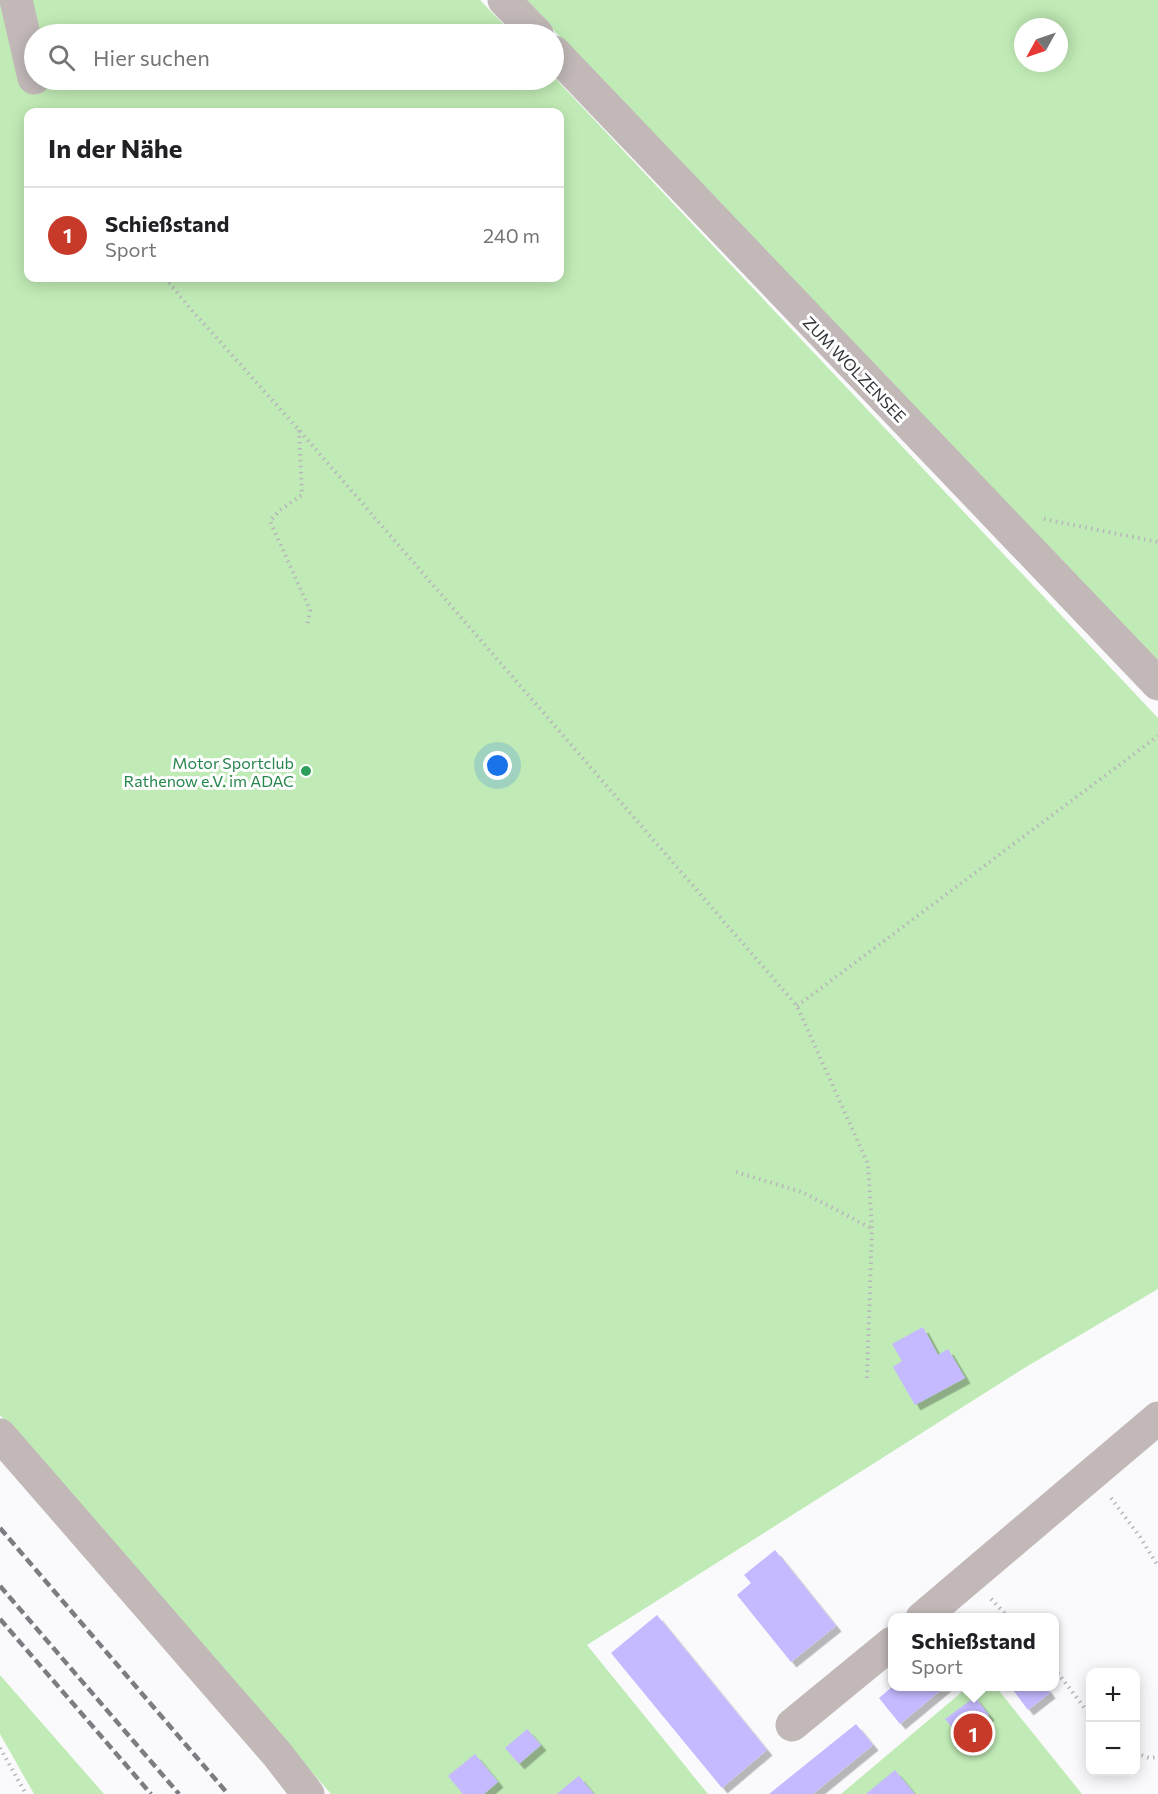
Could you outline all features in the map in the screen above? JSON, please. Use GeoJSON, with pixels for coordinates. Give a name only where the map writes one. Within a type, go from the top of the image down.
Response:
{"type":"FeatureCollection","features":[{"type":"Feature","properties":{"kind":"lane"},"geometry":{"type":"LineString","coordinates":[[16,0],[24,33]]}},
{"type":"Feature","properties":{"kind":"lane"},"geometry":{"type":"LineString","coordinates":[[504,0],[527,24]]}},
{"type":"Feature","properties":{"kind":"lane","name":"ZUM WOLZENSEE"},"geometry":{"type":"LineString","coordinates":[[564,62],[1158,684]]}},
{"type":"Feature","properties":{"kind":"lane"},"geometry":{"type":"LineString","coordinates":[[927,1613],[1158,1418]]}},
{"type":"Feature","properties":{"kind":"lane"},"geometry":{"type":"LineString","coordinates":[[0,1435],[277,1754],[308,1794]]}},
{"type":"Feature","properties":{"kind":"lane"},"geometry":{"type":"LineString","coordinates":[[792,1725],[888,1646]]}},
{"type":"Feature","properties":{"kind":"path"},"geometry":{"type":"LineString","coordinates":[[168,282],[797,1006],[868,1164],[872,1229],[867,1378]]}},
{"type":"Feature","properties":{"kind":"path"},"geometry":{"type":"LineString","coordinates":[[299,430],[302,495],[270,520],[310,610],[307,627]]}},
{"type":"Feature","properties":{"kind":"path"},"geometry":{"type":"LineString","coordinates":[[988,507],[1158,542]]}},
{"type":"Feature","properties":{"kind":"path"},"geometry":{"type":"LineString","coordinates":[[797,1006],[1158,736]]}},
{"type":"Feature","properties":{"kind":"path"},"geometry":{"type":"LineString","coordinates":[[736,1172],[802,1192],[872,1229]]}},
{"type":"Feature","properties":{"kind":"path"},"geometry":{"type":"LineString","coordinates":[[1093,1473],[1140,1537],[1158,1566]]}},
{"type":"Feature","properties":{"kind":"path"},"geometry":{"type":"LineString","coordinates":[[1059,1675],[1086,1710]]}},
{"type":"Feature","properties":{"kind":"path"},"geometry":{"type":"LineString","coordinates":[[0,1748],[26,1794]]}},
{"type":"Feature","properties":{"kind":"path"},"geometry":{"type":"LineString","coordinates":[[1140,1755],[1149,1758],[1158,1757]]}},
{"type":"Feature","properties":{"kind":"green space"},"geometry":{"type":"Polygon","coordinates":[[[0,0],[480,0],[503,24],[24,24],[24,90],[564,90],[564,88],[1158,718],[1158,1289],[1026,1367],[587,1645],[708,1794],[331,1794],[0,1415],[0,0]]]}},
{"type":"Feature","properties":{"kind":"green space"},"geometry":{"type":"Polygon","coordinates":[[[525,0],[1158,0],[1158,669],[564,41],[564,24],[548,24],[525,0]]]}},
{"type":"Feature","properties":{"kind":"green space"},"geometry":{"type":"Polygon","coordinates":[[[0,1675],[104,1794],[34,1794],[0,1734],[0,1675]]]}},
{"type":"Feature","properties":{"kind":"green space"},"geometry":{"type":"Polygon","coordinates":[[[963,1691],[999,1691],[1082,1794],[841,1794],[963,1691]]]}},
{"type":"Feature","properties":{"kind":"building"},"geometry":{"type":"Polygon","coordinates":[[[923,1327],[938,1355],[948,1349],[965,1378],[915,1405],[893,1367],[902,1361],[892,1344],[923,1327]]]}},
{"type":"Feature","properties":{"kind":"building"},"geometry":{"type":"Polygon","coordinates":[[[775,1550],[836,1626],[791,1662],[737,1595],[751,1583],[744,1575],[775,1550]]]}},
{"type":"Feature","properties":{"kind":"building"},"geometry":{"type":"Polygon","coordinates":[[[657,1615],[767,1750],[722,1788],[611,1653],[657,1615]]]}},
{"type":"Feature","properties":{"kind":"building"},"geometry":{"type":"Polygon","coordinates":[[[888,1690],[940,1691],[900,1724],[879,1698],[888,1690]]]}},
{"type":"Feature","properties":{"kind":"building"},"geometry":{"type":"Polygon","coordinates":[[[1014,1691],[1049,1691],[1050,1693],[1028,1710],[1014,1691]]]}},
{"type":"Feature","properties":{"kind":"building"},"geometry":{"type":"Polygon","coordinates":[[[975,1697],[989,1715],[960,1737],[945,1719],[975,1697]]]}},
{"type":"Feature","properties":{"kind":"building"},"geometry":{"type":"Polygon","coordinates":[[[856,1724],[873,1745],[813,1794],[769,1794],[856,1724]]]}},
{"type":"Feature","properties":{"kind":"building"},"geometry":{"type":"Polygon","coordinates":[[[527,1729],[541,1745],[519,1764],[505,1748],[527,1729]]]}},
{"type":"Feature","properties":{"kind":"building"},"geometry":{"type":"Polygon","coordinates":[[[475,1754],[498,1782],[484,1794],[463,1794],[448,1776],[475,1754]]]}},
{"type":"Feature","properties":{"kind":"building"},"geometry":{"type":"Polygon","coordinates":[[[895,1770],[915,1794],[866,1794],[895,1770]]]}},
{"type":"Feature","properties":{"kind":"building"},"geometry":{"type":"Polygon","coordinates":[[[579,1776],[594,1794],[557,1794],[570,1783],[579,1776]]]}},
{"type":"Feature","properties":{"kind":"railway"},"geometry":{"type":"LineString","coordinates":[[0,1528],[228,1794]]}},
{"type":"Feature","properties":{"kind":"railway"},"geometry":{"type":"LineString","coordinates":[[0,1586],[179,1794]]}},
{"type":"Feature","properties":{"kind":"railway"},"geometry":{"type":"LineString","coordinates":[[0,1619],[151,1794]]}},
{"type":"Feature","properties":{"kind":"place","name":"Motor Sportclub Rathenow e.V. im ADAC"},"geometry":{"type":"Point","coordinates":[306,771]}},
{"type":"Feature","properties":{"kind":"place","name":"Schießstand"},"geometry":{"type":"Point","coordinates":[973,1733]}}]}
